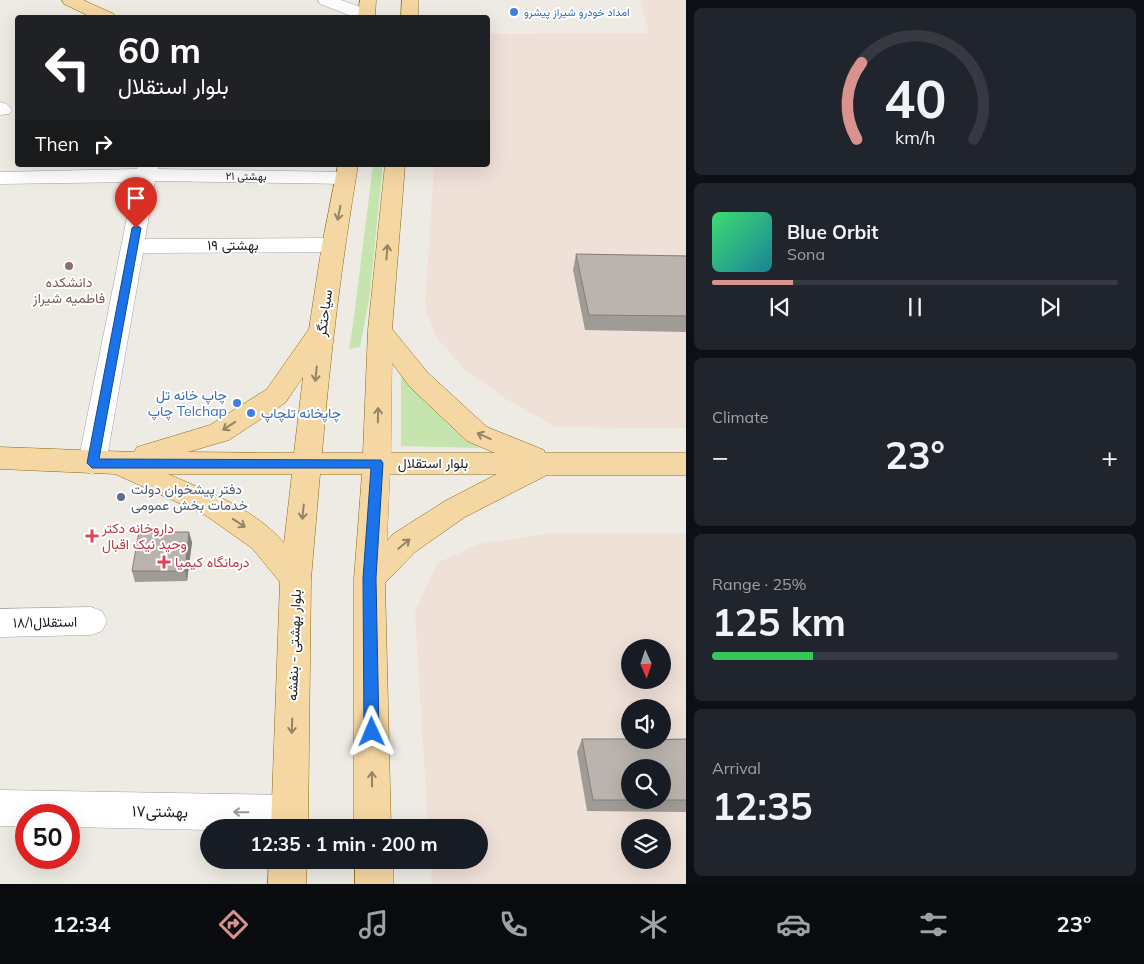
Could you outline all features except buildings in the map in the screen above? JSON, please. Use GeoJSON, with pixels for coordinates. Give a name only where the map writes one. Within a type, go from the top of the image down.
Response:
{"type":"FeatureCollection","features":[{"type":"Feature","properties":{"kind":"main road"},"geometry":{"type":"LineString","coordinates":[[70,0],[102,15]]}},
{"type":"Feature","properties":{"kind":"main road"},"geometry":{"type":"LineString","coordinates":[[409,15],[410,0]]}},
{"type":"Feature","properties":{"kind":"main road"},"geometry":{"type":"LineString","coordinates":[[373,819],[369,578],[377,463],[380,330],[395,167]]}},
{"type":"Feature","properties":{"kind":"main road","name":"سیاحتگر"},"geometry":{"type":"LineString","coordinates":[[308,463],[333,245],[347,171]]}},
{"type":"Feature","properties":{"kind":"main road"},"geometry":{"type":"LineString","coordinates":[[105,463],[219,433],[276,396],[322,330]]}},
{"type":"Feature","properties":{"kind":"main road"},"geometry":{"type":"LineString","coordinates":[[380,330],[419,380],[477,434],[545,463]]}},
{"type":"Feature","properties":{"kind":"main road","name":"بلوار استقلال"},"geometry":{"type":"LineString","coordinates":[[0,458],[105,463],[686,464]]}},
{"type":"Feature","properties":{"kind":"main road"},"geometry":{"type":"LineString","coordinates":[[105,463],[215,507],[263,539],[296,579]]}},
{"type":"Feature","properties":{"kind":"main road","name":"بلوار بهشتی - بنفشه"},"geometry":{"type":"LineString","coordinates":[[289,819],[296,579],[308,463]]}},
{"type":"Feature","properties":{"kind":"main road"},"geometry":{"type":"LineString","coordinates":[[369,578],[404,543],[455,509],[545,463]]}},
{"type":"Feature","properties":{"kind":"main road"},"geometry":{"type":"LineString","coordinates":[[287,884],[288,869]]}},
{"type":"Feature","properties":{"kind":"main road"},"geometry":{"type":"LineString","coordinates":[[374,869],[374,884]]}},
{"type":"Feature","properties":{"kind":"street"},"geometry":{"type":"LineString","coordinates":[[326,0],[367,11]]}},
{"type":"Feature","properties":{"kind":"street"},"geometry":{"type":"LineString","coordinates":[[105,463],[133,246],[148,170]]}},
{"type":"Feature","properties":{"kind":"street","name":"۲۱ بهشتی"},"geometry":{"type":"LineString","coordinates":[[0,178],[148,170],[347,171]]}},
{"type":"Feature","properties":{"kind":"street","name":"۱۹ بهشتی"},"geometry":{"type":"LineString","coordinates":[[133,246],[333,245]]}},
{"type":"Feature","properties":{"kind":"street","name":"استقلال۱۸/۱"},"geometry":{"type":"LineString","coordinates":[[0,623],[91,621]]}},
{"type":"Feature","properties":{"kind":"street","name":"بهشتی۱۷"},"geometry":{"type":"LineString","coordinates":[[80,812],[264,819]]}},
{"type":"Feature","properties":{"kind":"shaded area"},"geometry":{"type":"Polygon","coordinates":[[[640,0],[686,0],[686,428],[556,427],[506,399],[463,368],[435,335],[425,306],[434,167],[490,167],[490,34],[649,33],[640,0]]]}},
{"type":"Feature","properties":{"kind":"shaded area"},"geometry":{"type":"Polygon","coordinates":[[[554,533],[686,533],[686,884],[432,884],[431,869],[488,869],[488,819],[428,819],[415,612],[437,563],[479,544],[554,533]]]}},
{"type":"Feature","properties":{"kind":"green space"},"geometry":{"type":"Polygon","coordinates":[[[373,167],[383,167],[369,300],[360,347],[349,349],[373,167]]]}},
{"type":"Feature","properties":{"kind":"green space"},"geometry":{"type":"Polygon","coordinates":[[[401,375],[480,448],[401,446],[401,375]]]}},
{"type":"Feature","properties":{"kind":"place","name":"امداد خودرو شیراز پیشرو"},"geometry":{"type":"Point","coordinates":[514,12]}},
{"type":"Feature","properties":{"kind":"place","name":"دانشکده فاطمیه شیراز"},"geometry":{"type":"Point","coordinates":[69,266]}},
{"type":"Feature","properties":{"kind":"place","name":"چاپ خانه تل چاپ Telchap"},"geometry":{"type":"Point","coordinates":[237,403]}},
{"type":"Feature","properties":{"kind":"place","name":"چاپخانه تلچاپ"},"geometry":{"type":"Point","coordinates":[251,413]}},
{"type":"Feature","properties":{"kind":"place","name":"دفتر پیشخوان دولت خدمات بخش عمومی"},"geometry":{"type":"Point","coordinates":[121,497]}},
{"type":"Feature","properties":{"kind":"place","name":"داروخانه دکتر وحید نیک اقبال"},"geometry":{"type":"Point","coordinates":[92,536]}},
{"type":"Feature","properties":{"kind":"place","name":"درمانگاه کیمیا"},"geometry":{"type":"Point","coordinates":[164,562]}},
{"type":"Feature","properties":{"kind":"route"},"geometry":{"type":"LineString","coordinates":[[136,228],[92,463],[377,463],[369,578],[372,732]]}}]}
